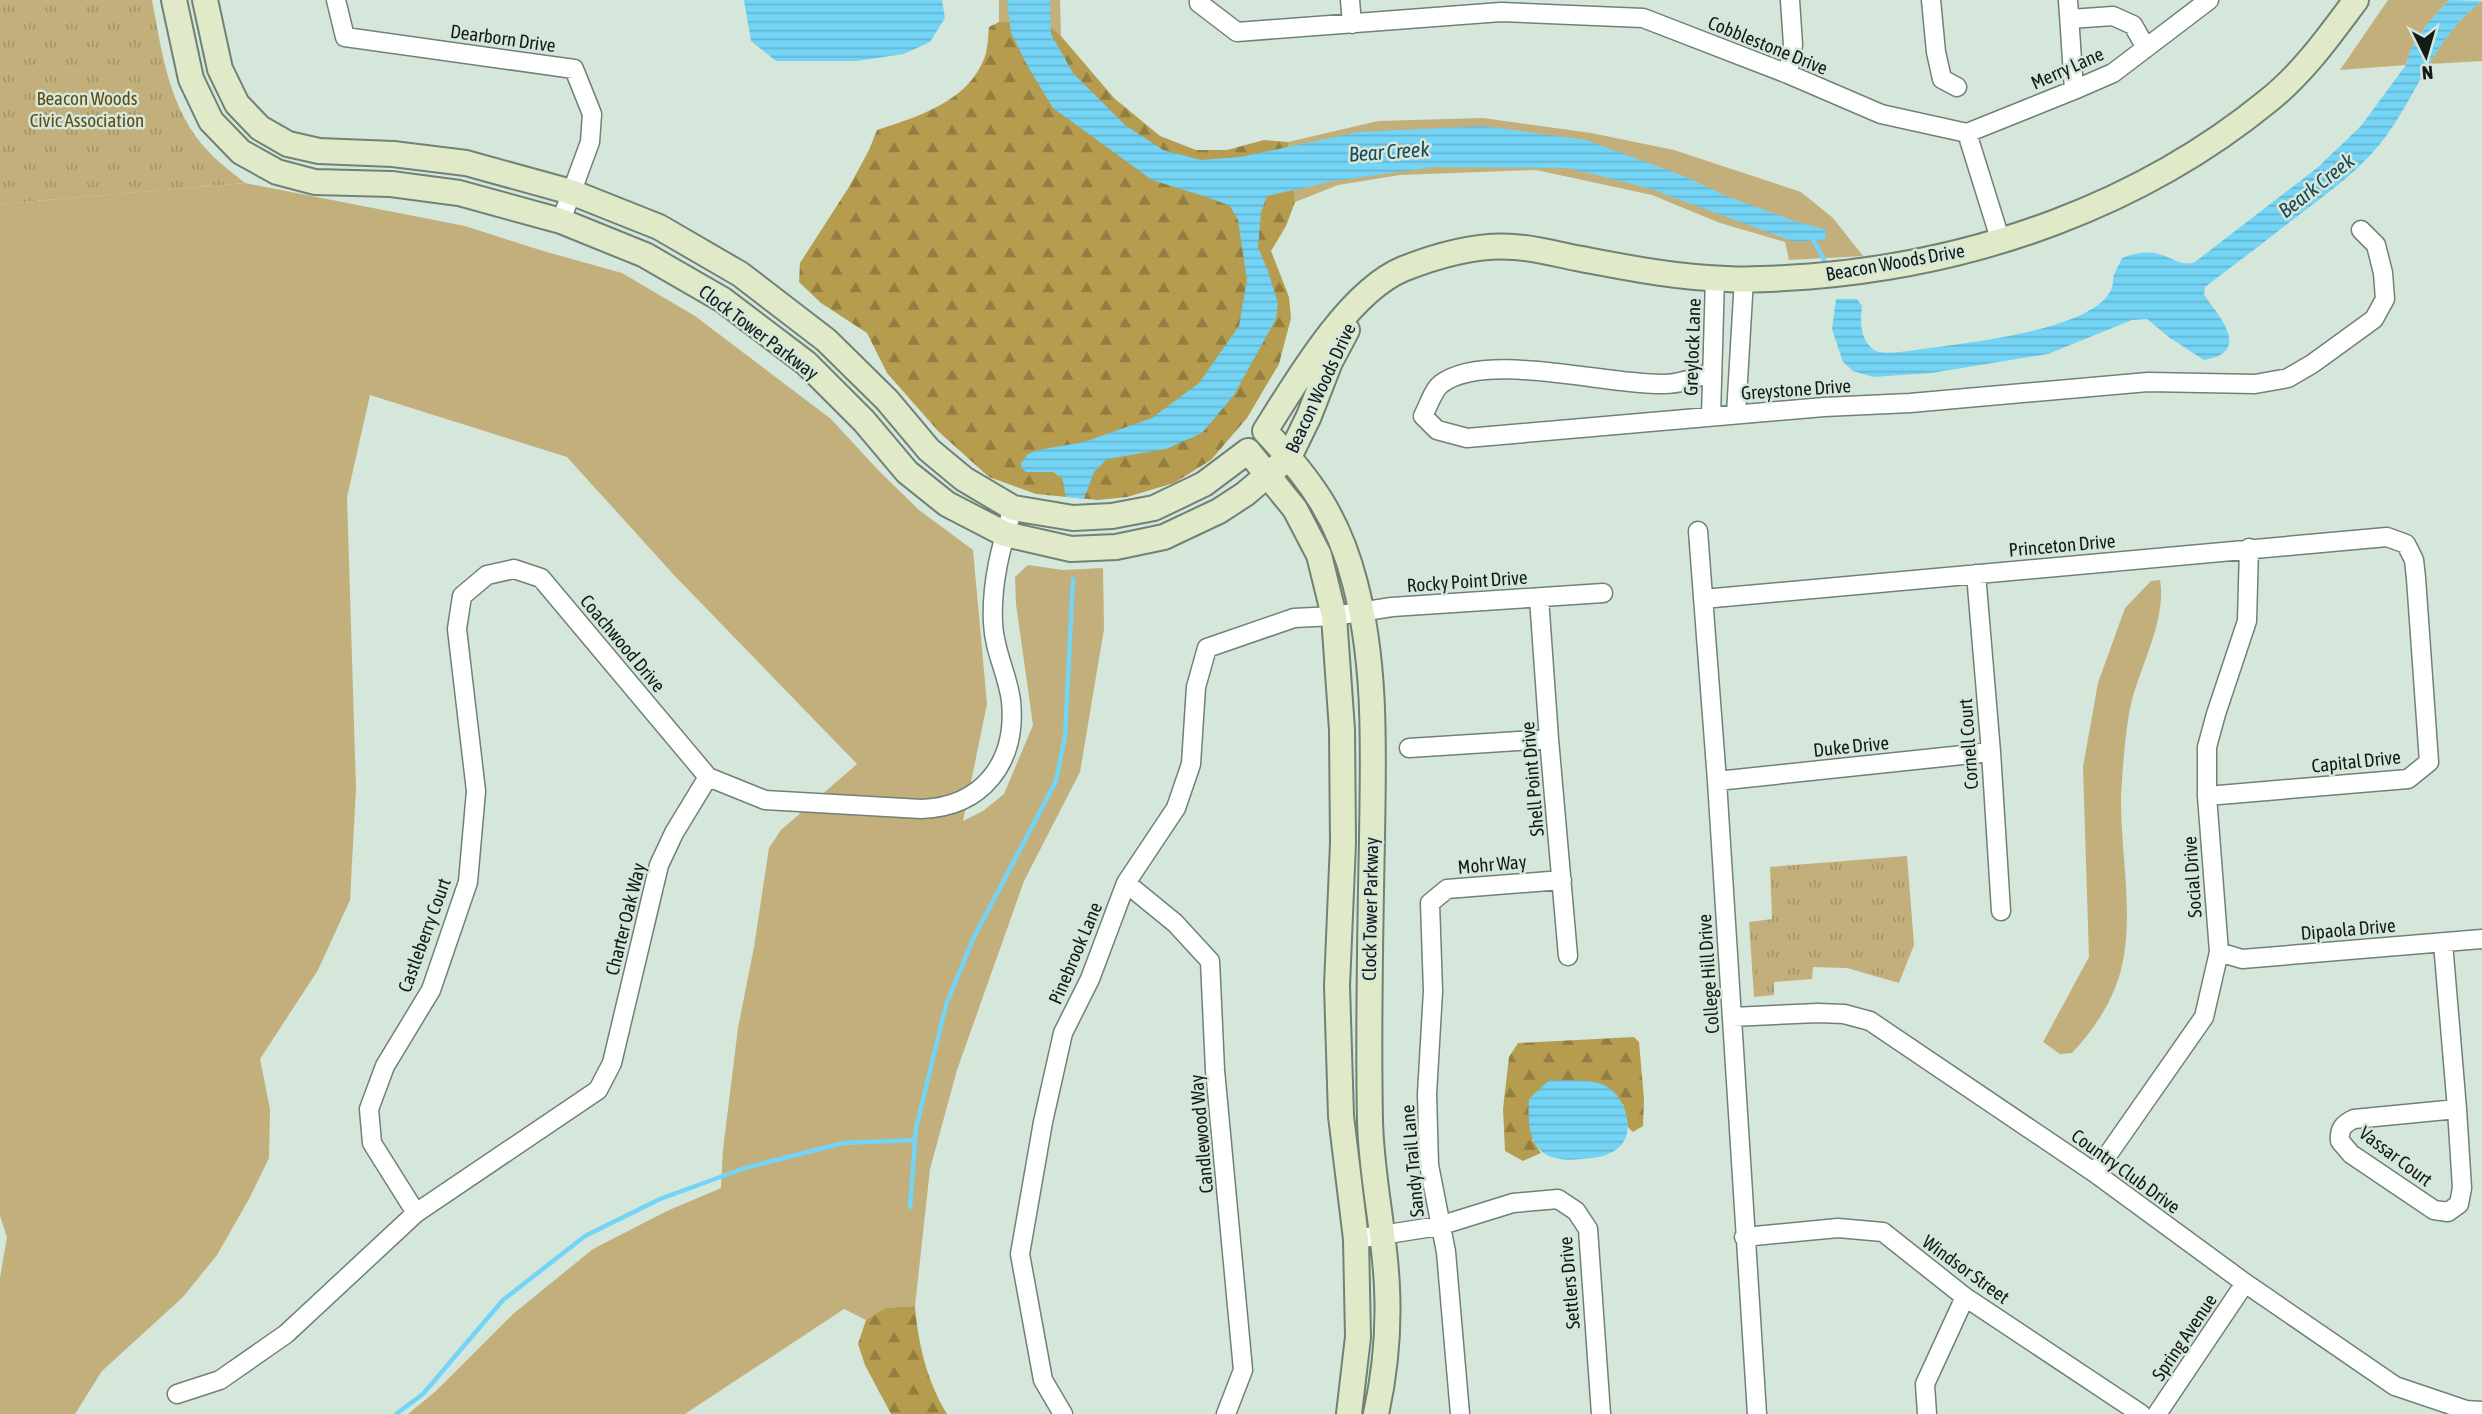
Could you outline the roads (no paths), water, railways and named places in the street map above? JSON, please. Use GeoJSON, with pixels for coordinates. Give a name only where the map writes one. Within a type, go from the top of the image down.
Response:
{"type":"FeatureCollection","features":[{"type":"Feature","properties":{"kind":"street","name":"Clock Tower Parkway"},"geometry":{"type":"LineString","coordinates":[[174,0],[191,79],[211,121],[241,152],[277,172],[315,181],[391,184],[459,193],[561,221],[645,254],[723,300],[806,363],[864,421],[907,472],[947,505],[1004,534],[1071,549],[1116,547],[1164,537],[1219,510],[1269,475]]}},
{"type":"Feature","properties":{"kind":"street","name":"Clock Tower Parkway"},"geometry":{"type":"LineString","coordinates":[[205,0],[220,69],[237,104],[260,128],[288,144],[320,151],[393,154],[466,163],[570,192],[659,227],[740,274],[826,340],[887,400],[929,450],[964,479],[1013,508],[1073,518],[1112,516],[1154,508],[1204,484],[1248,451],[1269,475],[1295,509],[1319,555],[1334,615],[1342,755],[1343,843],[1337,986],[1341,1116],[1356,1239],[1358,1337],[1349,1414]]}},
{"type":"Feature","properties":{"kind":"street","name":"Dearborn Drive"},"geometry":{"type":"LineString","coordinates":[[336,0],[345,37],[574,69],[592,114],[590,142],[561,221]]}},
{"type":"Feature","properties":{"kind":"street","name":"Cobblestone Drive"},"geometry":{"type":"LineString","coordinates":[[1199,0],[1199,3],[1237,32],[1352,24],[1500,6],[1645,9],[1881,114],[1966,133]]}},
{"type":"Feature","properties":{"kind":"street"},"geometry":{"type":"LineString","coordinates":[[1350,0],[1352,24]]}},
{"type":"Feature","properties":{"kind":"street"},"geometry":{"type":"LineString","coordinates":[[1788,74],[1793,45],[1790,0]]}},
{"type":"Feature","properties":{"kind":"street"},"geometry":{"type":"LineString","coordinates":[[1931,0],[1936,52],[1942,79],[1957,87]]}},
{"type":"Feature","properties":{"kind":"street"},"geometry":{"type":"LineString","coordinates":[[2068,0],[2074,90]]}},
{"type":"Feature","properties":{"kind":"street","name":"Merry Lane"},"geometry":{"type":"LineString","coordinates":[[1966,133],[2113,73],[2208,0]]}},
{"type":"Feature","properties":{"kind":"street","name":"Beacon Woods Drive"},"geometry":{"type":"LineString","coordinates":[[1248,451],[1265,431],[1317,349],[1365,295],[1399,271],[1451,252],[1513,247],[1622,267],[1744,279],[1864,272],[2001,242],[2077,214],[2151,178],[2216,140],[2272,99],[2323,45],[2356,0]]}},
{"type":"Feature","properties":{"kind":"street"},"geometry":{"type":"LineString","coordinates":[[2070,19],[2113,16],[2133,25],[2147,48]]}},
{"type":"Feature","properties":{"kind":"street"},"geometry":{"type":"LineString","coordinates":[[1966,133],[2001,242]]}},
{"type":"Feature","properties":{"kind":"street","name":"Greystone Drive"},"geometry":{"type":"LineString","coordinates":[[1712,372],[1664,384],[1491,369],[1463,372],[1439,385],[1423,416],[1437,430],[1467,438],[2148,382],[2255,384],[2288,378],[2374,319],[2385,299],[2383,273],[2376,245],[2361,230]]}},
{"type":"Feature","properties":{"kind":"street"},"geometry":{"type":"LineString","coordinates":[[723,300],[740,274]]}},
{"type":"Feature","properties":{"kind":"street","name":"Greylock Lane"},"geometry":{"type":"LineString","coordinates":[[1711,416],[1715,278]]}},
{"type":"Feature","properties":{"kind":"street"},"geometry":{"type":"LineString","coordinates":[[1736,414],[1744,279]]}},
{"type":"Feature","properties":{"kind":"street","name":"Beacon Woods Drive"},"geometry":{"type":"LineString","coordinates":[[1269,475],[1289,457],[1309,416],[1330,362],[1365,295]]}},
{"type":"Feature","properties":{"kind":"street","name":"Clock Tower Parkway"},"geometry":{"type":"LineString","coordinates":[[1265,431],[1289,457],[1327,508],[1345,546],[1370,660],[1373,716],[1368,986],[1370,1125],[1387,1288],[1386,1352],[1376,1414]]}},
{"type":"Feature","properties":{"kind":"street"},"geometry":{"type":"LineString","coordinates":[[708,777],[765,800],[921,810],[950,807],[977,791],[998,769],[1012,726],[1010,699],[993,625],[997,563],[1013,508]]}},
{"type":"Feature","properties":{"kind":"street","name":"College Hill Drive"},"geometry":{"type":"LineString","coordinates":[[1698,531],[1717,781],[1757,1414]]}},
{"type":"Feature","properties":{"kind":"street","name":"Princeton Drive"},"geometry":{"type":"LineString","coordinates":[[1703,599],[2387,537],[2406,544],[2414,560]]}},
{"type":"Feature","properties":{"kind":"street","name":"Social Drive"},"geometry":{"type":"LineString","coordinates":[[2095,1173],[2204,1017],[2219,952],[2207,796],[2207,747],[2247,621],[2249,548]]}},
{"type":"Feature","properties":{"kind":"street","name":"Capital Drive"},"geometry":{"type":"LineString","coordinates":[[2207,796],[2408,779],[2429,762],[2414,560]]}},
{"type":"Feature","properties":{"kind":"street","name":"Coachwood Drive"},"geometry":{"type":"LineString","coordinates":[[487,575],[514,569],[541,578],[708,777]]}},
{"type":"Feature","properties":{"kind":"street","name":"Cornell Court"},"geometry":{"type":"LineString","coordinates":[[1976,574],[1991,752],[2000,911]]}},
{"type":"Feature","properties":{"kind":"street","name":"Castleberry Court"},"geometry":{"type":"LineString","coordinates":[[416,1213],[372,1143],[369,1109],[384,1066],[431,990],[468,881],[477,792],[457,629],[462,596],[487,575]]}},
{"type":"Feature","properties":{"kind":"street","name":"Rocky Point Drive"},"geometry":{"type":"LineString","coordinates":[[1334,615],[1603,593]]}},
{"type":"Feature","properties":{"kind":"street","name":"Shell Point Drive"},"geometry":{"type":"LineString","coordinates":[[1539,598],[1568,956]]}},
{"type":"Feature","properties":{"kind":"street","name":"Pinebrook Lane"},"geometry":{"type":"LineString","coordinates":[[1063,1414],[1043,1380],[1020,1254],[1062,1033],[1090,979],[1126,883],[1176,808],[1191,764],[1196,687],[1207,648],[1294,618],[1334,615]]}},
{"type":"Feature","properties":{"kind":"street"},"geometry":{"type":"LineString","coordinates":[[1409,748],[1549,739]]}},
{"type":"Feature","properties":{"kind":"street","name":"Duke Drive"},"geometry":{"type":"LineString","coordinates":[[1717,781],[1991,752]]}},
{"type":"Feature","properties":{"kind":"street","name":"Charter Oak Way"},"geometry":{"type":"LineString","coordinates":[[177,1394],[220,1380],[286,1334],[416,1213],[598,1090],[612,1063],[659,865],[674,833],[708,777]]}},
{"type":"Feature","properties":{"kind":"street","name":"Mohr Way"},"geometry":{"type":"LineString","coordinates":[[1430,903],[1447,889],[1562,880]]}},
{"type":"Feature","properties":{"kind":"street","name":"Candlewood Way"},"geometry":{"type":"LineString","coordinates":[[1126,883],[1175,923],[1210,961],[1216,1070],[1243,1370],[1226,1414]]}},
{"type":"Feature","properties":{"kind":"street","name":"Sandy Trail Lane"},"geometry":{"type":"LineString","coordinates":[[1430,903],[1433,992],[1427,1094],[1429,1165],[1446,1252],[1460,1414]]}},
{"type":"Feature","properties":{"kind":"street","name":"Dipaola Drive"},"geometry":{"type":"LineString","coordinates":[[2219,952],[2242,959],[2482,939]]}},
{"type":"Feature","properties":{"kind":"street","name":"Vassar Court"},"geometry":{"type":"LineString","coordinates":[[2443,943],[2458,1109],[2462,1188],[2459,1204],[2448,1212],[2434,1210],[2351,1154],[2340,1141],[2341,1128],[2354,1119],[2458,1109]]}},
{"type":"Feature","properties":{"kind":"street","name":"Country Club Drive"},"geometry":{"type":"LineString","coordinates":[[1732,1017],[1818,1013],[1844,1014],[1870,1021],[2095,1173],[2245,1283],[2395,1386],[2466,1410],[2482,1411]]}},
{"type":"Feature","properties":{"kind":"street","name":"Settlers Drive"},"geometry":{"type":"LineString","coordinates":[[1356,1239],[1439,1226],[1513,1203],[1558,1199],[1576,1211],[1588,1229],[1601,1414]]}},
{"type":"Feature","properties":{"kind":"street","name":"Windsor Street"},"geometry":{"type":"LineString","coordinates":[[1744,1237],[1838,1228],[1882,1232],[1965,1297],[2141,1414]]}},
{"type":"Feature","properties":{"kind":"street","name":"Spring Avenue"},"geometry":{"type":"LineString","coordinates":[[2157,1414],[2245,1283]]}},
{"type":"Feature","properties":{"kind":"street"},"geometry":{"type":"LineString","coordinates":[[1927,1414],[1925,1384],[1965,1297]]}},
{"type":"Feature","properties":{"kind":"water"},"geometry":{"type":"Polygon","coordinates":[[[744,0],[942,0],[945,18],[930,42],[904,54],[857,61],[776,61],[751,41],[744,0]]]}},
{"type":"Feature","properties":{"kind":"water"},"geometry":{"type":"Polygon","coordinates":[[[1007,0],[1050,0],[1051,34],[1073,73],[1125,125],[1163,150],[1201,160],[1240,157],[1359,132],[1483,126],[1586,140],[1684,176],[1726,196],[1803,224],[1826,229],[1825,240],[1795,242],[1648,188],[1568,168],[1434,167],[1334,181],[1267,196],[1261,212],[1258,247],[1278,303],[1276,319],[1234,395],[1202,433],[1166,449],[1107,459],[1094,472],[1084,499],[1066,497],[1062,478],[1053,472],[1026,472],[1021,467],[1028,454],[1084,442],[1152,418],[1199,383],[1239,326],[1247,280],[1238,220],[1230,206],[1152,180],[1053,108],[1011,33],[1007,0]]]}},
{"type":"Feature","properties":{"kind":"water","name":"Beark Creek"},"geometry":{"type":"Polygon","coordinates":[[[2449,0],[2482,1],[2465,16],[2438,50],[2380,144],[2342,182],[2205,287],[2204,295],[2218,313],[2228,333],[2226,350],[2218,356],[2204,360],[2147,319],[2132,320],[2048,354],[1931,373],[1873,377],[1853,371],[1843,362],[1832,329],[1836,299],[1857,299],[1862,306],[1861,324],[1866,341],[1874,350],[1886,353],[2010,336],[2069,320],[2093,308],[2109,294],[2122,258],[2127,256],[2152,253],[2182,263],[2195,262],[2317,168],[2361,126],[2406,65],[2410,51],[2427,24],[2449,0]]]}},
{"type":"Feature","properties":{"kind":"water"},"geometry":{"type":"Polygon","coordinates":[[[1549,1080],[1591,1081],[1604,1085],[1618,1097],[1628,1124],[1627,1134],[1617,1149],[1600,1157],[1566,1160],[1553,1158],[1537,1146],[1530,1126],[1529,1099],[1549,1080]]]}},
{"type":"Feature","properties":{"kind":"waterway","name":"Bear Creek"},"geometry":{"type":"LineString","coordinates":[[1813,239],[1825,262]]}},
{"type":"Feature","properties":{"kind":"waterway"},"geometry":{"type":"LineString","coordinates":[[910,1207],[916,1128],[946,1005],[973,939],[1056,781],[1065,736],[1073,579]]}},
{"type":"Feature","properties":{"kind":"waterway"},"geometry":{"type":"LineString","coordinates":[[396,1414],[423,1394],[503,1300],[585,1236],[660,1199],[745,1168],[843,1143],[915,1140]]}},
{"type":"Feature","properties":{"kind":"park label","name":"Beacon Woods Civic Association"},"geometry":{"type":"Point","coordinates":[87,109]}}]}
